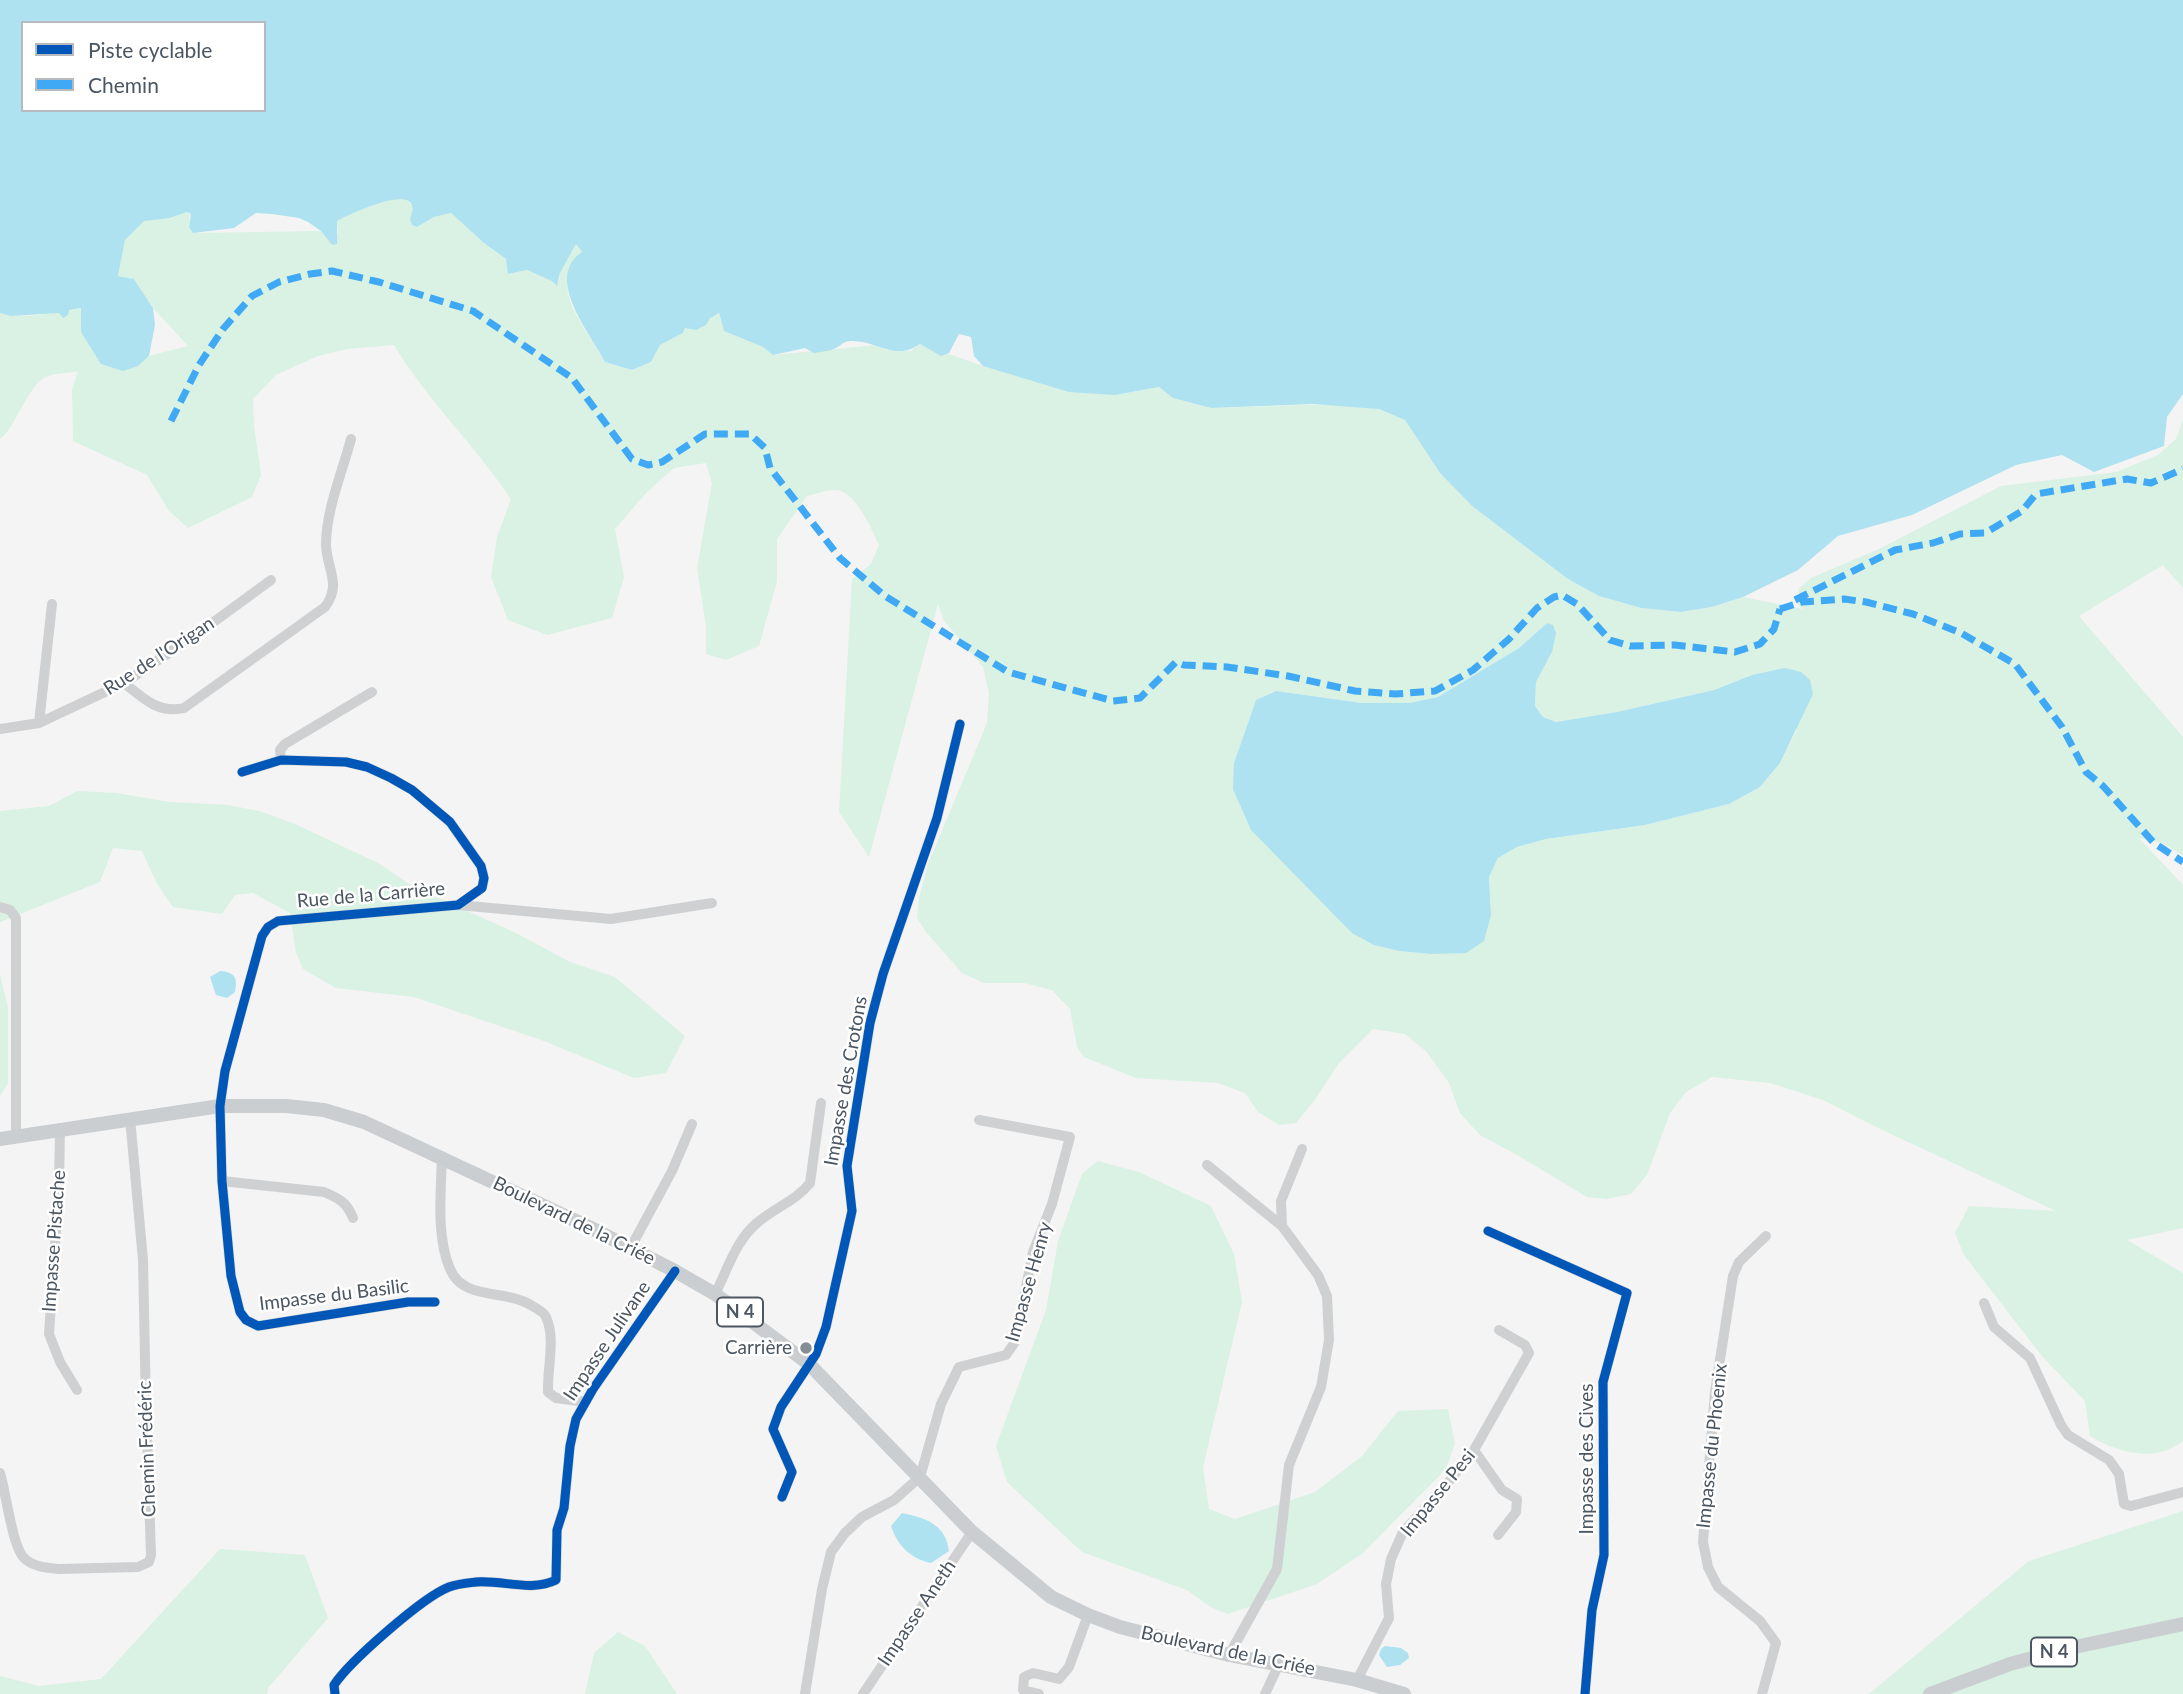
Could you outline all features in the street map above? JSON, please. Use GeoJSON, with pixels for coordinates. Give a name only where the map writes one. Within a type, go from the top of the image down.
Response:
{"type":"FeatureCollection","features":[{"type":"Feature","properties":{"kind":"main road","name":"Boulevard de la Criée"},"geometry":{"type":"LineString","coordinates":[[0,1139],[220,1106],[275,1105],[324,1110],[364,1122],[442,1156],[631,1247],[715,1294],[809,1364],[972,1532],[1051,1597],[1120,1627],[1229,1656],[1357,1680],[1404,1694]]}},
{"type":"Feature","properties":{"kind":"main road","name":"N 4"},"geometry":{"type":"LineString","coordinates":[[1930,1694],[2010,1664],[2183,1624]]}},
{"type":"Feature","properties":{"kind":"street"},"geometry":{"type":"LineString","coordinates":[[124,683],[162,710],[184,708],[325,607],[332,598],[334,587],[326,548],[327,528],[351,439]]}},
{"type":"Feature","properties":{"kind":"street","name":"Rue de l'Origan"},"geometry":{"type":"LineString","coordinates":[[0,729],[39,723],[124,683],[271,580]]}},
{"type":"Feature","properties":{"kind":"street"},"geometry":{"type":"LineString","coordinates":[[39,723],[52,604]]}},
{"type":"Feature","properties":{"kind":"street"},"geometry":{"type":"LineString","coordinates":[[242,772],[281,760],[280,750],[285,744],[372,692]]}},
{"type":"Feature","properties":{"kind":"street","name":"Impasse des Crotons"},"geometry":{"type":"LineString","coordinates":[[782,1497],[792,1472],[773,1429],[781,1407],[809,1364],[826,1327],[852,1211],[847,1166],[870,1023],[883,974],[937,818],[960,724]]}},
{"type":"Feature","properties":{"kind":"street","name":"Rue de la Carrière"},"geometry":{"type":"LineString","coordinates":[[220,1106],[225,1071],[262,936],[268,927],[278,921],[458,905],[482,888],[484,878],[481,866],[441,814],[412,790],[367,767],[346,762],[281,760]]}},
{"type":"Feature","properties":{"kind":"street"},"geometry":{"type":"LineString","coordinates":[[458,905],[611,919],[712,903]]}},
{"type":"Feature","properties":{"kind":"street"},"geometry":{"type":"LineString","coordinates":[[0,907],[10,910],[16,918],[16,1136]]}},
{"type":"Feature","properties":{"kind":"street"},"geometry":{"type":"LineString","coordinates":[[715,1294],[743,1237],[757,1222],[802,1192],[810,1183],[821,1103]]}},
{"type":"Feature","properties":{"kind":"street","name":"Impasse du Basilic"},"geometry":{"type":"LineString","coordinates":[[220,1106],[222,1181],[231,1276],[240,1312],[246,1320],[258,1326],[408,1302],[435,1301]]}},
{"type":"Feature","properties":{"kind":"street","name":"Chemin Frédéric"},"geometry":{"type":"LineString","coordinates":[[0,1473],[18,1550],[29,1562],[60,1569],[138,1567],[149,1562],[151,1555],[143,1260],[130,1118]]}},
{"type":"Feature","properties":{"kind":"street","name":"Impasse Henry"},"geometry":{"type":"LineString","coordinates":[[920,1477],[941,1404],[959,1367],[1006,1356],[1016,1342],[1033,1252],[1052,1204],[1070,1137],[979,1120]]}},
{"type":"Feature","properties":{"kind":"street"},"geometry":{"type":"LineString","coordinates":[[631,1247],[672,1171],[692,1124]]}},
{"type":"Feature","properties":{"kind":"street","name":"Impasse Pistache"},"geometry":{"type":"LineString","coordinates":[[60,1128],[50,1334],[60,1362],[76,1390]]}},
{"type":"Feature","properties":{"kind":"street"},"geometry":{"type":"LineString","coordinates":[[1282,1226],[1281,1201],[1302,1149]]}},
{"type":"Feature","properties":{"kind":"street"},"geometry":{"type":"LineString","coordinates":[[442,1156],[442,1235],[450,1271],[459,1284],[472,1291],[524,1300],[545,1314],[550,1331],[548,1392],[556,1398],[586,1402]]}},
{"type":"Feature","properties":{"kind":"street"},"geometry":{"type":"LineString","coordinates":[[1207,1165],[1282,1226],[1318,1275],[1328,1308],[1329,1340],[1321,1387],[1289,1465],[1277,1569],[1229,1656]]}},
{"type":"Feature","properties":{"kind":"street"},"geometry":{"type":"LineString","coordinates":[[222,1181],[324,1192],[348,1206],[353,1218]]}},
{"type":"Feature","properties":{"kind":"street","name":"Impasse des Cives"},"geometry":{"type":"LineString","coordinates":[[1488,1231],[1627,1293],[1603,1382],[1604,1555],[1591,1618],[1585,1694]]}},
{"type":"Feature","properties":{"kind":"street","name":"Impasse du Phoenix"},"geometry":{"type":"LineString","coordinates":[[1762,1694],[1776,1643],[1760,1621],[1718,1587],[1708,1567],[1703,1542],[1715,1392],[1733,1276],[1739,1262],[1766,1236]]}},
{"type":"Feature","properties":{"kind":"street","name":"Impasse Julivane"},"geometry":{"type":"LineString","coordinates":[[335,1694],[334,1685],[338,1678],[365,1651],[417,1608],[449,1587],[477,1582],[544,1586],[556,1580],[556,1537],[566,1495],[570,1446],[576,1419],[675,1271]]}},
{"type":"Feature","properties":{"kind":"street"},"geometry":{"type":"LineString","coordinates":[[1984,1303],[1994,1326],[2030,1358],[2068,1435],[2109,1460],[2119,1474],[2124,1504],[2131,1506],[2183,1492]]}},
{"type":"Feature","properties":{"kind":"street","name":"Impasse Pesi"},"geometry":{"type":"LineString","coordinates":[[1357,1680],[1389,1618],[1385,1584],[1402,1532],[1443,1489],[1474,1450],[1529,1353],[1525,1345],[1499,1330]]}},
{"type":"Feature","properties":{"kind":"street"},"geometry":{"type":"LineString","coordinates":[[1474,1450],[1502,1490],[1517,1499],[1516,1512],[1498,1535]]}},
{"type":"Feature","properties":{"kind":"street"},"geometry":{"type":"LineString","coordinates":[[805,1694],[822,1589],[831,1552],[845,1533],[862,1517],[894,1500],[920,1477]]}},
{"type":"Feature","properties":{"kind":"street","name":"Impasse Aneth"},"geometry":{"type":"LineString","coordinates":[[863,1694],[972,1532]]}},
{"type":"Feature","properties":{"kind":"street"},"geometry":{"type":"LineString","coordinates":[[1039,1694],[1023,1690],[1024,1677],[1033,1673],[1059,1679],[1069,1667],[1088,1615]]}},
{"type":"Feature","properties":{"kind":"street"},"geometry":{"type":"LineString","coordinates":[[1265,1694],[1279,1664]]}},
{"type":"Feature","properties":{"kind":"green space"},"geometry":{"type":"Polygon","coordinates":[[[405,198],[412,205],[412,225],[417,227],[434,217],[451,213],[506,259],[509,274],[527,270],[559,282],[560,273],[576,244],[582,252],[568,282],[570,301],[605,362],[632,370],[651,362],[660,345],[683,333],[685,328],[696,330],[706,325],[713,315],[719,314],[724,331],[763,347],[773,355],[876,345],[887,350],[911,351],[920,344],[1024,377],[1115,395],[1159,387],[1173,398],[1211,408],[1341,404],[1379,409],[1405,420],[1440,473],[1472,506],[1569,579],[1599,596],[1641,608],[1681,612],[1712,607],[1743,597],[1803,609],[1797,604],[1799,589],[1811,578],[1879,549],[2001,486],[2116,472],[2158,455],[2176,439],[2183,419],[2183,588],[2163,565],[2079,616],[2183,737],[2183,855],[2162,843],[2139,838],[2183,885],[2183,1228],[2127,1240],[2183,1273],[2183,1441],[2172,1448],[2149,1454],[2124,1451],[2090,1436],[2085,1401],[2041,1355],[1964,1255],[1955,1233],[1969,1206],[2056,1211],[1823,1100],[1770,1083],[1712,1077],[1686,1092],[1670,1113],[1647,1175],[1631,1194],[1607,1199],[1587,1197],[1480,1135],[1460,1113],[1449,1083],[1427,1052],[1405,1034],[1373,1029],[1339,1063],[1296,1123],[1279,1125],[1258,1112],[1245,1093],[1218,1083],[1136,1078],[1084,1057],[1077,1047],[1070,1009],[1052,990],[1024,983],[984,983],[962,973],[917,918],[928,864],[987,723],[989,694],[983,667],[944,621],[938,604],[869,857],[839,812],[852,579],[871,564],[879,545],[862,511],[842,492],[832,490],[807,496],[777,539],[777,581],[759,646],[726,660],[706,654],[706,626],[697,568],[712,483],[706,463],[674,468],[647,492],[615,529],[624,577],[612,618],[547,635],[508,620],[491,577],[497,537],[511,499],[421,385],[394,345],[347,349],[318,356],[276,375],[253,399],[261,475],[252,497],[188,528],[169,511],[147,475],[73,441],[72,389],[78,371],[46,377],[39,382],[0,439],[0,313],[30,316],[82,308],[138,366],[149,356],[188,346],[153,308],[134,279],[118,276],[125,240],[144,220],[170,218],[187,212],[190,214],[189,227],[193,233],[321,231],[338,234],[337,221],[366,207],[405,198]],[[1547,623],[1519,648],[1438,697],[1409,703],[1362,703],[1275,691],[1256,700],[1234,763],[1374,945],[1431,954],[1491,915],[1489,877],[1498,858],[1517,847],[1546,839],[1645,825],[1729,804],[1760,787],[1780,763],[1797,730],[1752,675],[1714,690],[1617,712],[1556,722],[1543,717],[1535,706],[1536,682],[1552,652],[1547,623]]]}},
{"type":"Feature","properties":{"kind":"green space"},"geometry":{"type":"Polygon","coordinates":[[[77,791],[116,793],[170,802],[228,805],[259,811],[295,824],[380,864],[412,886],[516,933],[570,962],[615,977],[685,1036],[666,1073],[634,1078],[544,1041],[414,997],[336,988],[303,969],[296,953],[290,913],[253,893],[235,895],[222,914],[173,907],[157,884],[142,851],[113,848],[100,882],[0,922],[0,811],[49,806],[77,791]]]}},
{"type":"Feature","properties":{"kind":"green space"},"geometry":{"type":"Polygon","coordinates":[[[0,974],[8,1008],[8,1083],[0,1096],[0,974]]]}},
{"type":"Feature","properties":{"kind":"green space"},"geometry":{"type":"Polygon","coordinates":[[[1098,1161],[1139,1172],[1211,1206],[1234,1254],[1242,1302],[1203,1467],[1209,1509],[1235,1519],[1315,1492],[1362,1456],[1398,1411],[1448,1409],[1455,1443],[1446,1469],[1363,1553],[1317,1584],[1228,1614],[1212,1608],[1187,1590],[1082,1552],[1007,1482],[996,1446],[1046,1310],[1058,1241],[1082,1174],[1098,1161]]]}},
{"type":"Feature","properties":{"kind":"green space"},"geometry":{"type":"Polygon","coordinates":[[[2183,1511],[2183,1694],[1869,1694],[2029,1561],[2183,1511]]]}},
{"type":"Feature","properties":{"kind":"green space"},"geometry":{"type":"Polygon","coordinates":[[[220,1549],[305,1555],[328,1618],[268,1688],[267,1694],[0,1694],[0,1676],[39,1686],[101,1679],[220,1549]]]}},
{"type":"Feature","properties":{"kind":"green space"},"geometry":{"type":"Polygon","coordinates":[[[618,1632],[645,1646],[677,1694],[585,1694],[594,1653],[618,1632]]]}},
{"type":"Feature","properties":{"kind":"water"},"geometry":{"type":"Polygon","coordinates":[[[0,0],[2183,0],[2183,394],[2167,417],[2164,446],[2094,472],[2062,455],[2016,465],[1912,515],[1838,536],[1798,570],[1743,597],[1712,607],[1681,612],[1641,608],[1599,596],[1568,579],[1472,506],[1440,473],[1405,420],[1379,409],[1313,404],[1211,408],[1173,398],[1159,387],[1115,395],[1069,392],[983,366],[974,356],[971,337],[959,334],[949,353],[941,356],[920,344],[911,349],[894,351],[851,341],[814,353],[805,348],[773,355],[763,347],[724,331],[719,313],[696,330],[685,328],[683,333],[660,345],[651,362],[632,370],[605,362],[581,322],[568,291],[567,276],[571,263],[582,252],[576,244],[560,273],[557,286],[527,270],[508,274],[506,259],[451,213],[434,217],[417,227],[412,225],[412,207],[408,201],[398,199],[370,206],[337,221],[337,244],[332,245],[321,231],[308,222],[272,214],[256,213],[234,228],[193,233],[189,227],[191,214],[187,212],[170,218],[144,221],[125,240],[118,276],[134,279],[153,308],[155,325],[149,356],[138,366],[123,371],[101,364],[81,332],[81,308],[69,310],[68,315],[63,318],[59,313],[11,316],[0,313],[0,0]]]}},
{"type":"Feature","properties":{"kind":"water"},"geometry":{"type":"Polygon","coordinates":[[[1547,623],[1553,625],[1556,633],[1552,652],[1536,682],[1535,706],[1543,717],[1556,722],[1617,712],[1714,690],[1752,675],[1785,668],[1801,672],[1810,680],[1813,694],[1780,763],[1760,787],[1729,804],[1645,825],[1546,839],[1517,847],[1498,858],[1489,877],[1491,915],[1484,941],[1466,953],[1399,951],[1374,945],[1352,933],[1251,830],[1233,789],[1234,763],[1256,700],[1276,691],[1362,703],[1409,703],[1438,697],[1519,648],[1547,623]]]}},
{"type":"Feature","properties":{"kind":"water"},"geometry":{"type":"Polygon","coordinates":[[[220,971],[232,974],[236,979],[235,992],[227,998],[216,995],[210,977],[220,971]]]}},
{"type":"Feature","properties":{"kind":"water"},"geometry":{"type":"Polygon","coordinates":[[[902,1513],[919,1517],[939,1528],[944,1534],[949,1551],[931,1563],[911,1555],[901,1545],[891,1526],[902,1513]]]}},
{"type":"Feature","properties":{"kind":"water"},"geometry":{"type":"Polygon","coordinates":[[[1385,1646],[1401,1648],[1408,1653],[1409,1658],[1400,1665],[1387,1667],[1379,1655],[1385,1646]]]}},
{"type":"Feature","properties":{"kind":"marked path"},"geometry":{"type":"LineString","coordinates":[[171,421],[199,365],[223,329],[252,296],[279,282],[332,271],[379,282],[473,311],[572,378],[632,459],[648,465],[662,462],[705,434],[750,434],[765,448],[770,468],[840,558],[885,596],[1008,672],[1113,701],[1140,698],[1176,662],[1288,676],[1355,691],[1395,694],[1435,691],[1473,670],[1509,639],[1537,608],[1562,595],[1577,604],[1610,640],[1630,646],[1675,645],[1735,652],[1760,644],[1774,629],[1780,609]]}},
{"type":"Feature","properties":{"kind":"marked path"},"geometry":{"type":"LineString","coordinates":[[1795,600],[1895,550],[1933,543],[1960,534],[1985,533],[2022,511],[2036,494],[2127,479],[2151,483],[2183,469]]}},
{"type":"Feature","properties":{"kind":"marked path"},"geometry":{"type":"LineString","coordinates":[[1780,609],[1802,602],[1844,599],[1866,602],[1913,614],[1961,633],[2015,664],[2062,727],[2086,772],[2103,786],[2154,843],[2183,862]]}},
{"type":"Feature","properties":{"kind":"cycle path"},"geometry":{"type":"LineString","coordinates":[[782,1497],[792,1472],[773,1429],[781,1407],[816,1354],[826,1327],[852,1211],[847,1166],[870,1023],[883,974],[937,818],[960,724]]}},
{"type":"Feature","properties":{"kind":"cycle path"},"geometry":{"type":"LineString","coordinates":[[242,772],[281,760],[346,762],[367,767],[412,790],[450,822],[481,866],[484,878],[482,888],[458,905],[278,921],[268,927],[262,936],[225,1071],[220,1106],[222,1181],[231,1276],[240,1312],[246,1320],[258,1326],[408,1302],[435,1302]]}},
{"type":"Feature","properties":{"kind":"cycle path"},"geometry":{"type":"LineString","coordinates":[[1488,1231],[1627,1293],[1603,1382],[1604,1555],[1592,1610],[1585,1694]]}},
{"type":"Feature","properties":{"kind":"cycle path"},"geometry":{"type":"LineString","coordinates":[[335,1694],[334,1685],[342,1674],[405,1616],[437,1593],[459,1584],[476,1582],[537,1585],[556,1580],[557,1530],[564,1508],[570,1446],[576,1419],[593,1389],[675,1271]]}},
{"type":"Feature","properties":{"kind":"place","name":"Carrière"},"geometry":{"type":"Point","coordinates":[806,1348]}}]}
